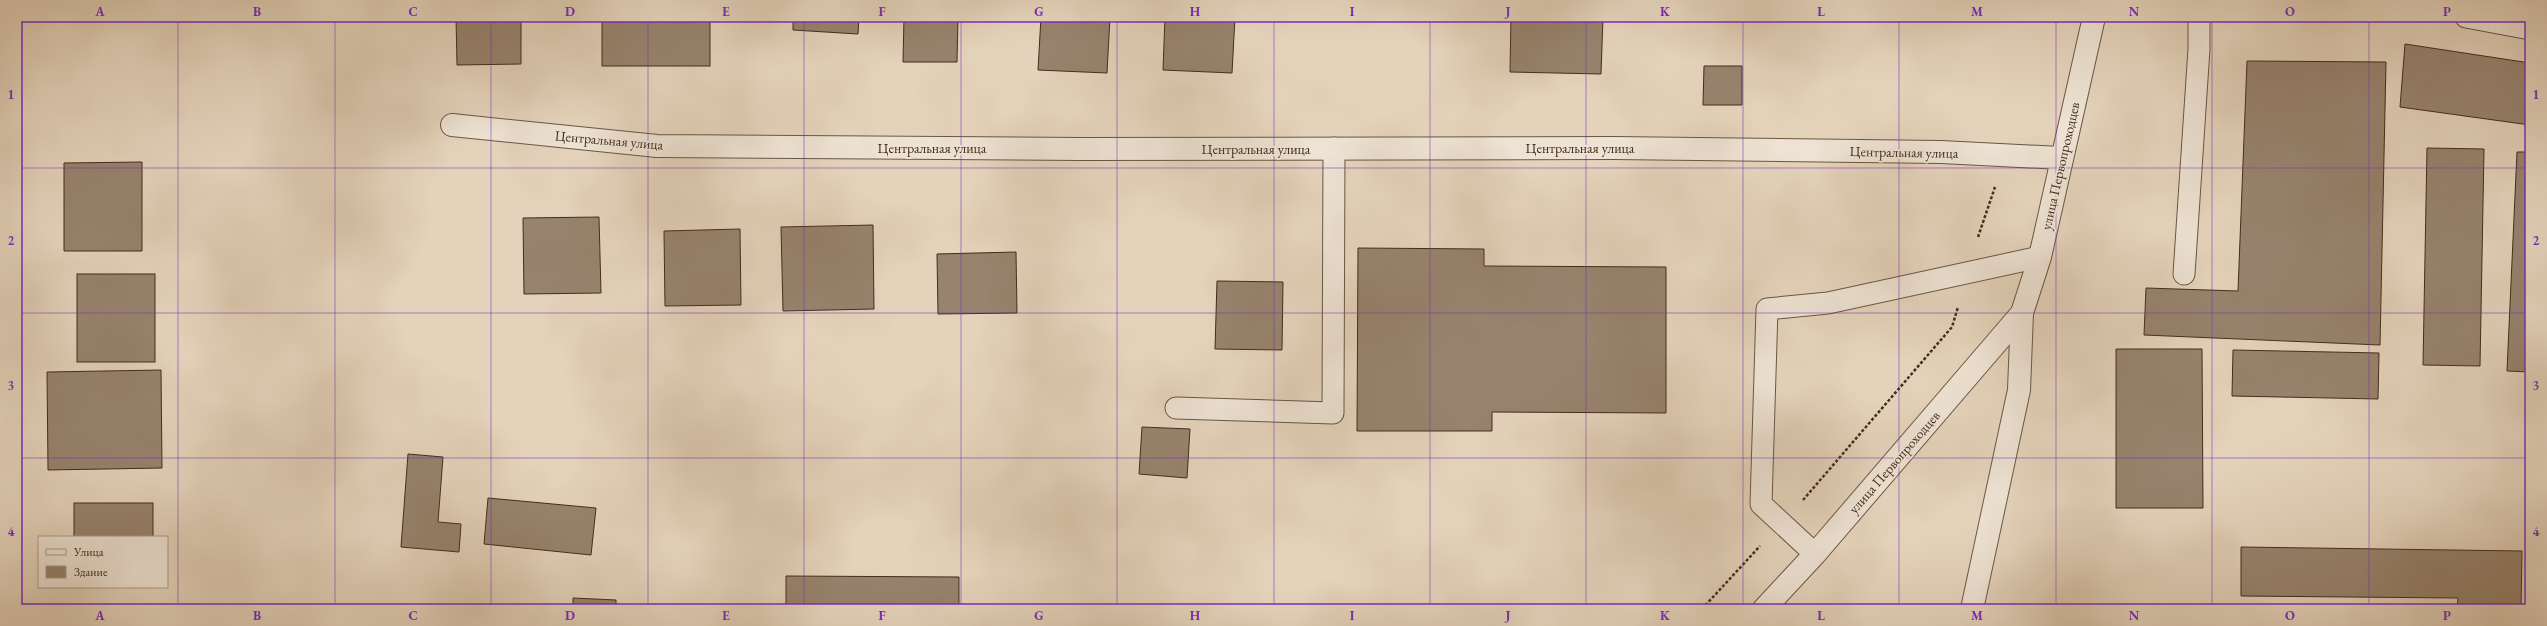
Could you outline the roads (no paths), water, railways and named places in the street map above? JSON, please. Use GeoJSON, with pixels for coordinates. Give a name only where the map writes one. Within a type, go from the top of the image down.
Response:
{"type":"FeatureCollection","features":[{"type":"Feature","properties":{"kind":"street","name":"улица Первопроходцев"},"geometry":{"type":"LineString","coordinates":[[1972,609],[2019,390],[2022,313],[2040,257],[2061,158],[2094,17]]}},
{"type":"Feature","properties":{"kind":"street","name":"Центральная улица"},"geometry":{"type":"LineString","coordinates":[[452,125],[657,146],[1614,148],[1941,152],[2061,158]]}},
{"type":"Feature","properties":{"kind":"street","name":"улица Первопроходцев"},"geometry":{"type":"LineString","coordinates":[[1764,609],[1815,554],[2022,313]]}},
{"type":"Feature","properties":{"kind":"lane"},"geometry":{"type":"LineString","coordinates":[[2184,274],[2200,49],[2199,17]]}},
{"type":"Feature","properties":{"kind":"lane"},"geometry":{"type":"LineString","coordinates":[[2466,17],[2530,28]]}},
{"type":"Feature","properties":{"kind":"lane"},"geometry":{"type":"LineString","coordinates":[[1176,408],[1332,414],[1334,148]]}},
{"type":"Feature","properties":{"kind":"lane"},"geometry":{"type":"LineString","coordinates":[[1815,554],[1761,504],[1767,310],[1828,304],[2040,257]]}}]}
